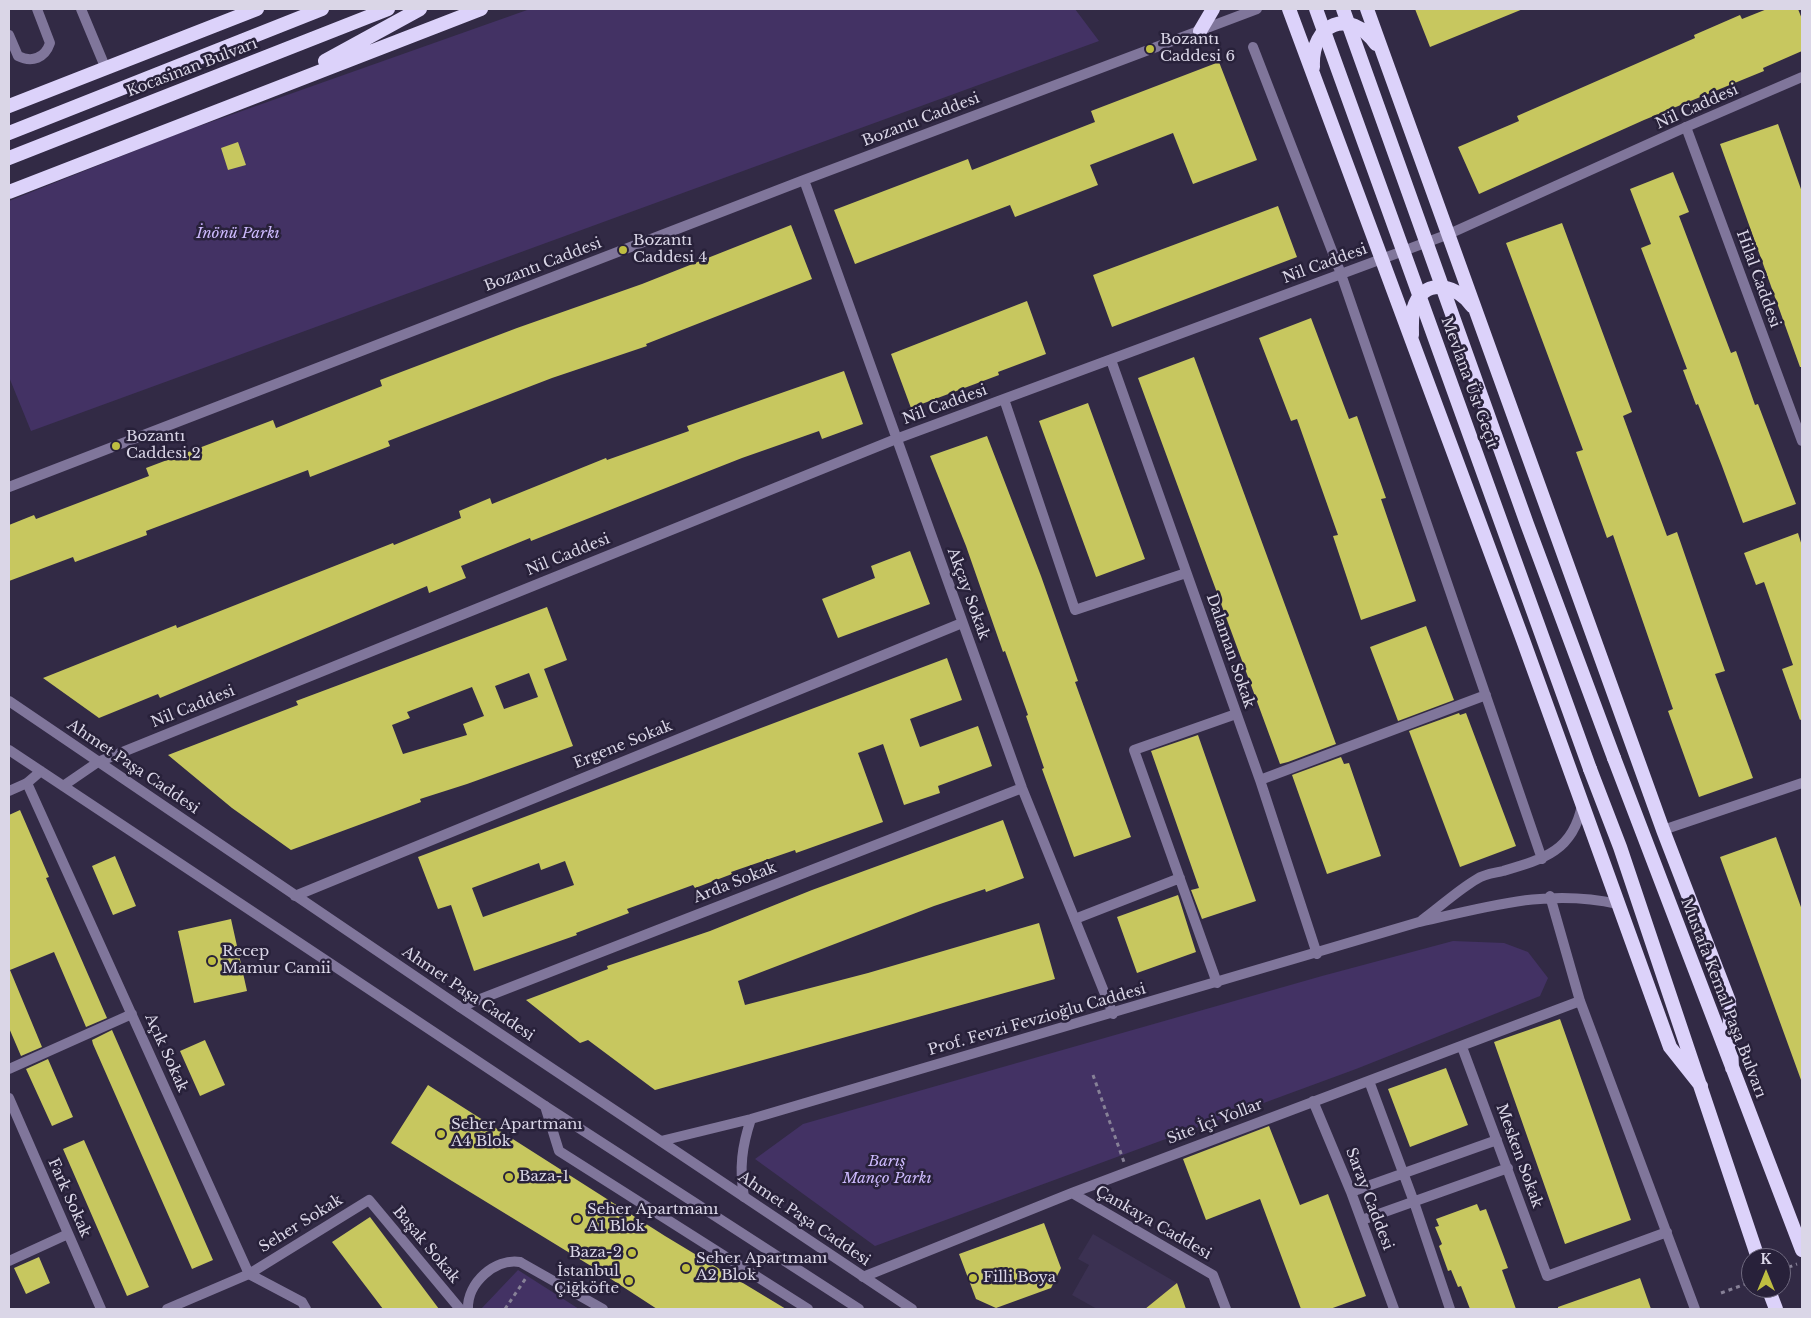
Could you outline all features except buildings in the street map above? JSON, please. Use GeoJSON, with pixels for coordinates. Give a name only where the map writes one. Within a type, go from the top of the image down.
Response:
{"type":"FeatureCollection","features":[{"type":"Feature","properties":{"kind":"highway","name":"Kocasinan Bulvarı"},"geometry":{"type":"LineString","coordinates":[[9,133],[322,9]]}},
{"type":"Feature","properties":{"kind":"highway","name":"Kocasinan Bulvarı"},"geometry":{"type":"LineString","coordinates":[[9,158],[388,9]]}},
{"type":"Feature","properties":{"kind":"highway"},"geometry":{"type":"LineString","coordinates":[[276,87],[420,9]]}},
{"type":"Feature","properties":{"kind":"highway"},"geometry":{"type":"LineString","coordinates":[[9,192],[481,9]]}},
{"type":"Feature","properties":{"kind":"highway"},"geometry":{"type":"LineString","coordinates":[[1200,30],[1213,9]]}},
{"type":"Feature","properties":{"kind":"highway"},"geometry":{"type":"LineString","coordinates":[[1289,9],[1524,640],[1670,1047],[1701,1086],[1755,1248]]}},
{"type":"Feature","properties":{"kind":"highway","name":"Mevlana Üst Geçit"},"geometry":{"type":"LineString","coordinates":[[1316,9],[1590,769],[1620,847],[1701,1086]]}},
{"type":"Feature","properties":{"kind":"highway","name":"Mevlana Üst Geçit"},"geometry":{"type":"LineString","coordinates":[[1343,9],[1527,524],[1614,758]]}},
{"type":"Feature","properties":{"kind":"highway"},"geometry":{"type":"LineString","coordinates":[[1367,9],[1450,234],[1663,830],[1729,1001],[1732,1068]]}},
{"type":"Feature","properties":{"kind":"highway"},"geometry":{"type":"LineString","coordinates":[[9,106],[106,70],[255,10]]}},
{"type":"Feature","properties":{"kind":"highway"},"geometry":{"type":"LineString","coordinates":[[1314,76],[1313,54],[1318,40],[1326,29],[1340,22],[1353,23],[1369,34],[1382,52]]}},
{"type":"Feature","properties":{"kind":"highway"},"geometry":{"type":"LineString","coordinates":[[1412,342],[1415,304],[1425,291],[1429,289],[1449,287],[1464,295],[1478,315]]}},
{"type":"Feature","properties":{"kind":"highway","name":"Mustafa Kemal Paşa Bulvarı"},"geometry":{"type":"LineString","coordinates":[[1614,758],[1732,1068],[1797,1220],[1802,1250]]}},
{"type":"Feature","properties":{"kind":"street"},"geometry":{"type":"LineString","coordinates":[[9,35],[18,56],[35,59],[45,53],[50,43],[36,9]]}},
{"type":"Feature","properties":{"kind":"street"},"geometry":{"type":"LineString","coordinates":[[81,9],[106,70]]}},
{"type":"Feature","properties":{"kind":"street","name":"Bozantı Caddesi"},"geometry":{"type":"LineString","coordinates":[[9,487],[804,180],[1257,9]]}},
{"type":"Feature","properties":{"kind":"street"},"geometry":{"type":"LineString","coordinates":[[1253,47],[1341,274],[1542,859]]}},
{"type":"Feature","properties":{"kind":"street","name":"Nil Caddesi"},"geometry":{"type":"LineString","coordinates":[[63,786],[98,762],[896,439],[1450,234],[1686,127],[1802,77]]}},
{"type":"Feature","properties":{"kind":"street","name":"Hilal Caddesi"},"geometry":{"type":"LineString","coordinates":[[1686,127],[1802,441]]}},
{"type":"Feature","properties":{"kind":"street","name":"Akçay Sokak"},"geometry":{"type":"LineString","coordinates":[[804,180],[1022,788],[1113,1014]]}},
{"type":"Feature","properties":{"kind":"street","name":"Dalaman Sokak"},"geometry":{"type":"LineString","coordinates":[[1111,360],[1260,780],[1317,954]]}},
{"type":"Feature","properties":{"kind":"street"},"geometry":{"type":"LineString","coordinates":[[1004,399],[1075,610],[1186,573]]}},
{"type":"Feature","properties":{"kind":"street","name":"Ergene Sokak"},"geometry":{"type":"LineString","coordinates":[[295,896],[962,623]]}},
{"type":"Feature","properties":{"kind":"street"},"geometry":{"type":"LineString","coordinates":[[1260,780],[1486,695]]}},
{"type":"Feature","properties":{"kind":"street","name":"Ahmet Paşa Caddesi"},"geometry":{"type":"LineString","coordinates":[[9,701],[295,896],[912,1309]]}},
{"type":"Feature","properties":{"kind":"street"},"geometry":{"type":"LineString","coordinates":[[1217,983],[1134,750],[1236,714]]}},
{"type":"Feature","properties":{"kind":"street"},"geometry":{"type":"LineString","coordinates":[[9,750],[545,1106],[859,1309]]}},
{"type":"Feature","properties":{"kind":"street"},"geometry":{"type":"LineString","coordinates":[[9,791],[27,783],[41,771]]}},
{"type":"Feature","properties":{"kind":"street","name":"Açık Sokak"},"geometry":{"type":"LineString","coordinates":[[27,783],[249,1274]]}},
{"type":"Feature","properties":{"kind":"street"},"geometry":{"type":"LineString","coordinates":[[1663,830],[1802,783]]}},
{"type":"Feature","properties":{"kind":"street","name":"Arda Sokak"},"geometry":{"type":"LineString","coordinates":[[460,1007],[1022,788]]}},
{"type":"Feature","properties":{"kind":"street"},"geometry":{"type":"LineString","coordinates":[[1419,922],[1479,878],[1542,859],[1553,853],[1568,839],[1575,828],[1582,805]]}},
{"type":"Feature","properties":{"kind":"street"},"geometry":{"type":"LineString","coordinates":[[1075,919],[1180,878]]}},
{"type":"Feature","properties":{"kind":"street"},"geometry":{"type":"LineString","coordinates":[[1419,922],[1532,898],[1550,896],[1585,897],[1618,904]]}},
{"type":"Feature","properties":{"kind":"street"},"geometry":{"type":"LineString","coordinates":[[1550,896],[1580,1001],[1695,1309]]}},
{"type":"Feature","properties":{"kind":"street","name":"Prof. Fevzi Fevzioğlu Caddesi"},"geometry":{"type":"LineString","coordinates":[[661,1141],[751,1119],[1317,954],[1419,922]]}},
{"type":"Feature","properties":{"kind":"street","name":"Site İçi Yollar"},"geometry":{"type":"LineString","coordinates":[[863,1277],[1072,1193],[1580,1001]]}},
{"type":"Feature","properties":{"kind":"street"},"geometry":{"type":"LineString","coordinates":[[9,1069],[132,1014]]}},
{"type":"Feature","properties":{"kind":"street","name":"Mesken Sokak"},"geometry":{"type":"LineString","coordinates":[[1462,1047],[1508,1168],[1546,1276],[1667,1232]]}},
{"type":"Feature","properties":{"kind":"street"},"geometry":{"type":"LineString","coordinates":[[1369,1081],[1414,1202],[1450,1309]]}},
{"type":"Feature","properties":{"kind":"street","name":"Fark Sokak"},"geometry":{"type":"LineString","coordinates":[[9,1098],[101,1309]]}},
{"type":"Feature","properties":{"kind":"street","name":"Saray Caddesi"},"geometry":{"type":"LineString","coordinates":[[1313,1102],[1352,1192],[1394,1309]]}},
{"type":"Feature","properties":{"kind":"street"},"geometry":{"type":"LineString","coordinates":[[545,1106],[559,1151],[808,1309]]}},
{"type":"Feature","properties":{"kind":"street"},"geometry":{"type":"LineString","coordinates":[[744,1196],[740,1171],[742,1145],[751,1119]]}},
{"type":"Feature","properties":{"kind":"street"},"geometry":{"type":"LineString","coordinates":[[1352,1192],[1497,1140]]}},
{"type":"Feature","properties":{"kind":"street"},"geometry":{"type":"LineString","coordinates":[[1362,1220],[1508,1168]]}},
{"type":"Feature","properties":{"kind":"street","name":"Çankaya Caddesi"},"geometry":{"type":"LineString","coordinates":[[1072,1193],[1213,1276],[1226,1309]]}},
{"type":"Feature","properties":{"kind":"street","name":"Seher Sokak"},"geometry":{"type":"LineString","coordinates":[[249,1274],[369,1200]]}},
{"type":"Feature","properties":{"kind":"street","name":"Başak Sokak"},"geometry":{"type":"LineString","coordinates":[[369,1200],[460,1309]]}},
{"type":"Feature","properties":{"kind":"street"},"geometry":{"type":"LineString","coordinates":[[9,1261],[68,1234]]}},
{"type":"Feature","properties":{"kind":"street"},"geometry":{"type":"LineString","coordinates":[[468,1309],[471,1295],[484,1274],[499,1263],[509,1260],[520,1262],[532,1268],[603,1309]]}},
{"type":"Feature","properties":{"kind":"street"},"geometry":{"type":"LineString","coordinates":[[167,1309],[249,1274],[302,1302],[306,1309]]}},
{"type":"Feature","properties":{"kind":"path"},"geometry":{"type":"LineString","coordinates":[[1094,1075],[1128,1172]]}},
{"type":"Feature","properties":{"kind":"path"},"geometry":{"type":"LineString","coordinates":[[505,1309],[532,1268]]}},
{"type":"Feature","properties":{"kind":"path"},"geometry":{"type":"LineString","coordinates":[[1721,1293],[1741,1286]]}},
{"type":"Feature","properties":{"kind":"shaded area"},"geometry":{"type":"Polygon","coordinates":[[[1093,1234],[1177,1283],[1145,1309],[1097,1309],[1072,1295],[1089,1265],[1078,1259],[1093,1234]]]}},
{"type":"Feature","properties":{"kind":"green space","name":"İnönü Parkı"},"geometry":{"type":"Polygon","coordinates":[[[530,9],[1075,9],[1099,41],[31,431],[9,377],[9,201],[177,134],[530,9]]]}},
{"type":"Feature","properties":{"kind":"green space","name":"Barış Manço Parkı"},"geometry":{"type":"Polygon","coordinates":[[[1453,941],[1504,943],[1528,952],[1548,978],[1540,996],[1356,1069],[875,1246],[755,1159],[803,1124],[1322,976],[1453,941]]]}},
{"type":"Feature","properties":{"kind":"green space"},"geometry":{"type":"Polygon","coordinates":[[[518,1270],[579,1309],[481,1309],[518,1270]]]}},
{"type":"Feature","properties":{"kind":"place","name":"Bozantı Caddesi 6"},"geometry":{"type":"Point","coordinates":[1150,49]}},
{"type":"Feature","properties":{"kind":"place","name":"Bozantı Caddesi 4"},"geometry":{"type":"Point","coordinates":[623,250]}},
{"type":"Feature","properties":{"kind":"place","name":"Bozantı Caddesi 2"},"geometry":{"type":"Point","coordinates":[116,446]}},
{"type":"Feature","properties":{"kind":"place","name":"Recep Mamur Camii"},"geometry":{"type":"Point","coordinates":[212,961]}},
{"type":"Feature","properties":{"kind":"place","name":"Seher Apartmanı A4 Blok"},"geometry":{"type":"Point","coordinates":[441,1134]}},
{"type":"Feature","properties":{"kind":"place","name":"Baza-1"},"geometry":{"type":"Point","coordinates":[509,1177]}},
{"type":"Feature","properties":{"kind":"place","name":"Seher Apartmanı A1 Blok"},"geometry":{"type":"Point","coordinates":[577,1219]}},
{"type":"Feature","properties":{"kind":"place","name":"Baza-2"},"geometry":{"type":"Point","coordinates":[632,1253]}},
{"type":"Feature","properties":{"kind":"place","name":"Seher Apartmanı A2 Blok"},"geometry":{"type":"Point","coordinates":[686,1268]}},
{"type":"Feature","properties":{"kind":"place","name":"Filli Boya"},"geometry":{"type":"Point","coordinates":[973,1278]}},
{"type":"Feature","properties":{"kind":"place","name":"İstanbul Çiğköfte"},"geometry":{"type":"Point","coordinates":[629,1281]}}]}
